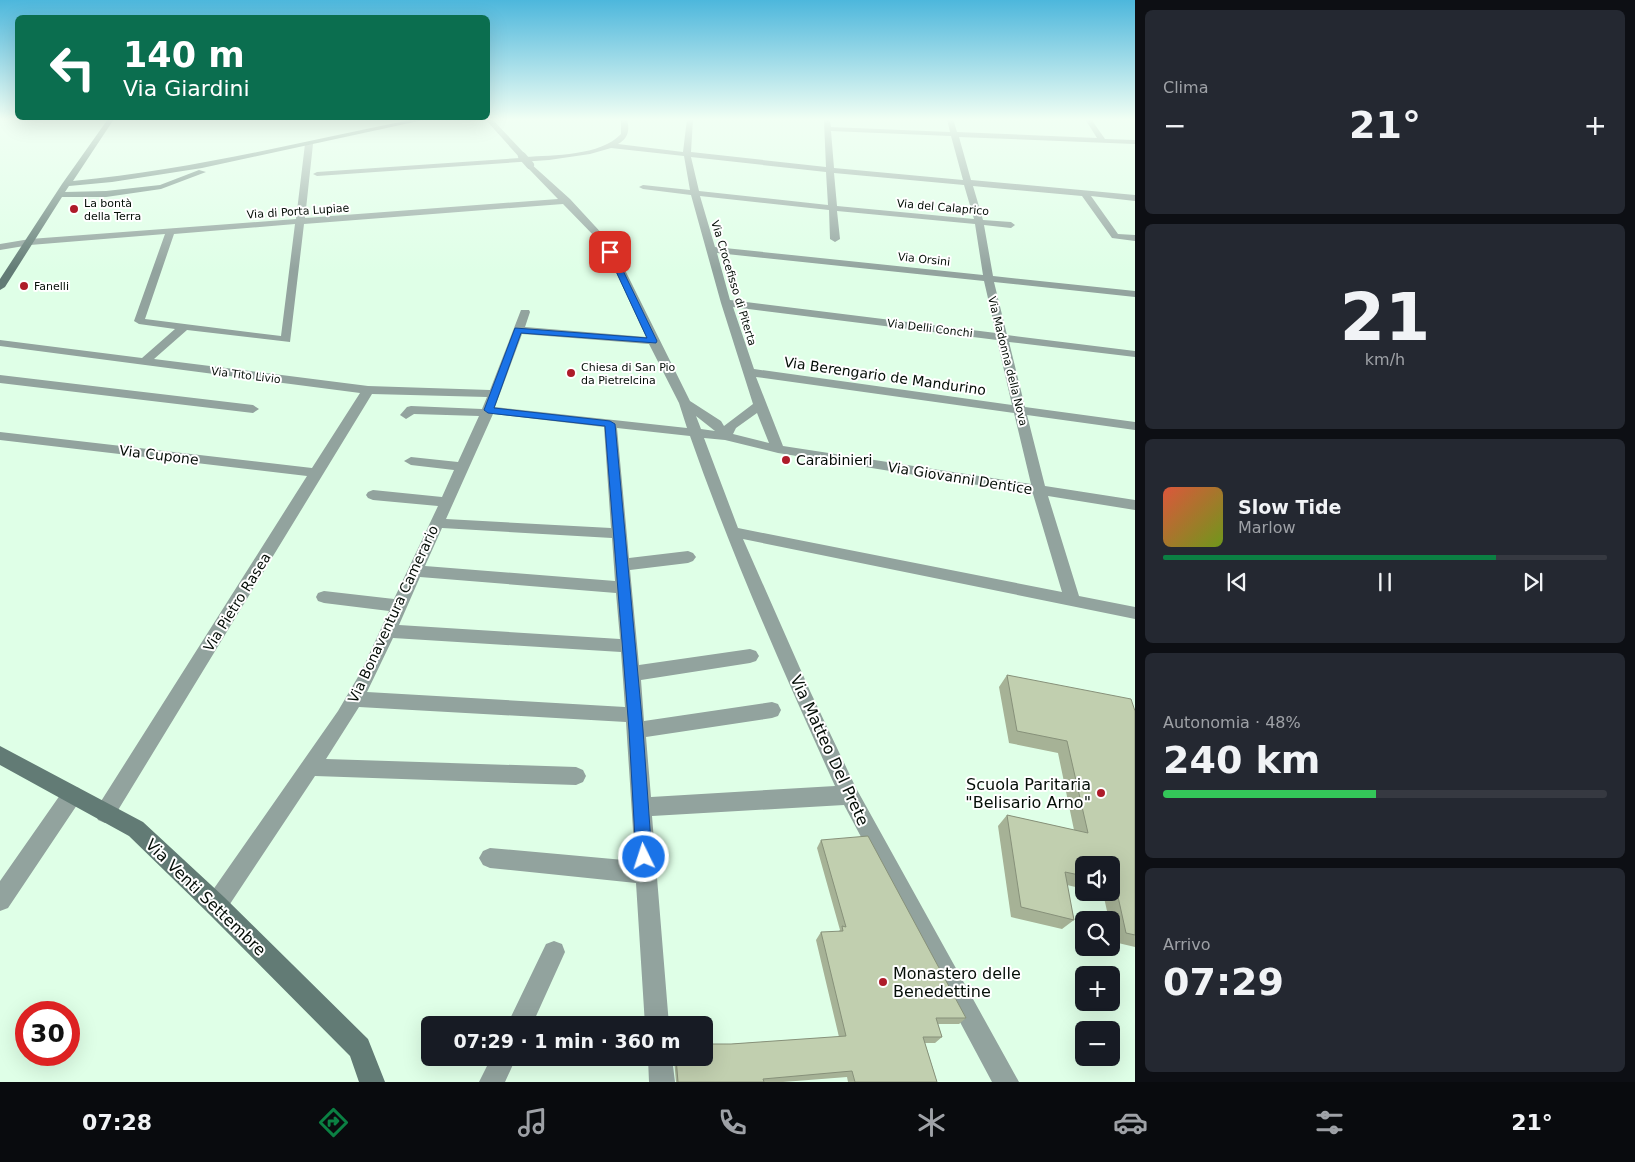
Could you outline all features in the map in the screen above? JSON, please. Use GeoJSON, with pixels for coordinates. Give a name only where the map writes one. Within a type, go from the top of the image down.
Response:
{"type":"FeatureCollection","features":[{"type":"Feature","properties":{"kind":"street"},"geometry":{"type":"LineString","coordinates":[[0,287],[76,169]]}},
{"type":"Feature","properties":{"kind":"street"},"geometry":{"type":"LineString","coordinates":[[66,184],[106,182],[182,169]]}},
{"type":"Feature","properties":{"kind":"street"},"geometry":{"type":"LineString","coordinates":[[59,195],[106,194],[161,187],[205,169]]}},
{"type":"Feature","properties":{"kind":"street"},"geometry":{"type":"LineString","coordinates":[[170,232],[138,321],[286,340],[305,169]]}},
{"type":"Feature","properties":{"kind":"street"},"geometry":{"type":"LineString","coordinates":[[317,174],[382,169]]}},
{"type":"Feature","properties":{"kind":"street","name":"Via Matteo Del Prete"},"geometry":{"type":"LineString","coordinates":[[535,169],[603,240],[620,270],[653,341],[685,403],[723,510],[801,691],[849,795],[1006,1082]]}},
{"type":"Feature","properties":{"kind":"street","name":"Via Crocefisso di Piterta"},"geometry":{"type":"LineString","coordinates":[[690,169],[726,303],[760,405],[778,450]]}},
{"type":"Feature","properties":{"kind":"street"},"geometry":{"type":"LineString","coordinates":[[826,169],[1135,198]]}},
{"type":"Feature","properties":{"kind":"street","name":"Via Madonna della Nova"},"geometry":{"type":"LineString","coordinates":[[965,169],[979,222],[988,278],[1001,337],[1039,490],[1073,602]]}},
{"type":"Feature","properties":{"kind":"street"},"geometry":{"type":"LineString","coordinates":[[831,170],[835,239]]}},
{"type":"Feature","properties":{"kind":"street","name":"Via del Calaprico"},"geometry":{"type":"LineString","coordinates":[[643,187],[1011,225]]}},
{"type":"Feature","properties":{"kind":"street"},"geometry":{"type":"LineString","coordinates":[[1084,193],[1115,236],[1135,238]]}},
{"type":"Feature","properties":{"kind":"street","name":"Via di Porta Lupiae"},"geometry":{"type":"LineString","coordinates":[[0,247],[30,242],[567,201]]}},
{"type":"Feature","properties":{"kind":"street","name":"Via Orsini"},"geometry":{"type":"LineString","coordinates":[[710,249],[1135,294]]}},
{"type":"Feature","properties":{"kind":"street","name":"Via Delli Conchi"},"geometry":{"type":"LineString","coordinates":[[726,303],[1135,354]]}},
{"type":"Feature","properties":{"kind":"street","name":"Via Bonaventura Camerario"},"geometry":{"type":"LineString","coordinates":[[216,905],[310,767],[369,673],[490,405],[525,312]]}},
{"type":"Feature","properties":{"kind":"street"},"geometry":{"type":"LineString","coordinates":[[144,362],[184,327]]}},
{"type":"Feature","properties":{"kind":"street"},"geometry":{"type":"LineString","coordinates":[[518,330],[653,341]]}},
{"type":"Feature","properties":{"kind":"street","name":"Via Tito Livio"},"geometry":{"type":"LineString","coordinates":[[0,343],[490,405]]}},
{"type":"Feature","properties":{"kind":"street","name":"Via Berengario de Mandurino"},"geometry":{"type":"LineString","coordinates":[[749,372],[1135,426]]}},
{"type":"Feature","properties":{"kind":"street"},"geometry":{"type":"LineString","coordinates":[[0,379],[253,409]]}},
{"type":"Feature","properties":{"kind":"street","name":"Via Pietro Rasea"},"geometry":{"type":"LineString","coordinates":[[105,813],[368,390]]}},
{"type":"Feature","properties":{"kind":"street","name":"Via Matteo Del Prete"},"geometry":{"type":"LineString","coordinates":[[685,403],[716,424],[725,436]]}},
{"type":"Feature","properties":{"kind":"street"},"geometry":{"type":"LineString","coordinates":[[406,415],[411,410],[490,405]]}},
{"type":"Feature","properties":{"kind":"street","name":"Via Giovanni Dentice"},"geometry":{"type":"LineString","coordinates":[[490,405],[610,424],[725,436],[778,450],[1135,504]]}},
{"type":"Feature","properties":{"kind":"street"},"geometry":{"type":"LineString","coordinates":[[725,436],[732,426],[760,405]]}},
{"type":"Feature","properties":{"kind":"street"},"geometry":{"type":"LineString","coordinates":[[610,424],[627,646],[635,722],[656,1016]]}},
{"type":"Feature","properties":{"kind":"street","name":"Via Cupone"},"geometry":{"type":"LineString","coordinates":[[0,436],[318,473]]}},
{"type":"Feature","properties":{"kind":"street"},"geometry":{"type":"LineString","coordinates":[[411,461],[463,467]]}},
{"type":"Feature","properties":{"kind":"street"},"geometry":{"type":"LineString","coordinates":[[373,495],[446,502]]}},
{"type":"Feature","properties":{"kind":"street"},"geometry":{"type":"LineString","coordinates":[[436,523],[610,532]]}},
{"type":"Feature","properties":{"kind":"street"},"geometry":{"type":"LineString","coordinates":[[733,532],[1135,614]]}},
{"type":"Feature","properties":{"kind":"street"},"geometry":{"type":"LineString","coordinates":[[621,565],[688,557]]}},
{"type":"Feature","properties":{"kind":"street"},"geometry":{"type":"LineString","coordinates":[[414,571],[623,588]]}},
{"type":"Feature","properties":{"kind":"street"},"geometry":{"type":"LineString","coordinates":[[324,597],[399,606]]}},
{"type":"Feature","properties":{"kind":"street"},"geometry":{"type":"LineString","coordinates":[[387,630],[627,646]]}},
{"type":"Feature","properties":{"kind":"street"},"geometry":{"type":"LineString","coordinates":[[630,674],[750,656]]}},
{"type":"Feature","properties":{"kind":"street"},"geometry":{"type":"LineString","coordinates":[[354,699],[635,722],[772,710]]}},
{"type":"Feature","properties":{"kind":"street","name":"Via Venti Settembre"},"geometry":{"type":"LineString","coordinates":[[0,756],[136,829],[216,905],[359,1048],[372,1082]]}},
{"type":"Feature","properties":{"kind":"street"},"geometry":{"type":"LineString","coordinates":[[310,767],[576,776]]}},
{"type":"Feature","properties":{"kind":"street"},"geometry":{"type":"LineString","coordinates":[[0,900],[72,795]]}},
{"type":"Feature","properties":{"kind":"street"},"geometry":{"type":"LineString","coordinates":[[640,807],[849,795]]}},
{"type":"Feature","properties":{"kind":"street"},"geometry":{"type":"LineString","coordinates":[[490,858],[645,873]]}},
{"type":"Feature","properties":{"kind":"street"},"geometry":{"type":"LineString","coordinates":[[523,1016],[554,952]]}},
{"type":"Feature","properties":{"kind":"street"},"geometry":{"type":"LineString","coordinates":[[492,1082],[500,1066]]}},
{"type":"Feature","properties":{"kind":"street"},"geometry":{"type":"LineString","coordinates":[[661,1066],[662,1082]]}},
{"type":"Feature","properties":{"kind":"building","name":"Scuola Paritaria \"Belisario Arno\""},"geometry":{"type":"Polygon","coordinates":[[[1007,675],[1131,699],[1135,711],[1135,935],[1126,933],[1119,901],[1120,856],[1075,856],[1075,874],[1065,872],[1074,920],[1021,907],[1007,815],[1088,833],[1067,741],[1017,731],[1007,675]]]}},
{"type":"Feature","properties":{"kind":"building","name":"Monastero delle Benedettine"},"geometry":{"type":"Polygon","coordinates":[[[868,836],[966,1018],[936,1018],[942,1037],[923,1037],[937,1082],[855,1082],[852,1071],[763,1079],[764,1082],[678,1082],[677,1066],[713,1066],[713,1044],[846,1036],[821,932],[843,931],[842,926],[846,927],[821,840],[868,836]]]}},
{"type":"Feature","properties":{"kind":"place","name":"La bontà della Terra"},"geometry":{"type":"Point","coordinates":[74,209]}},
{"type":"Feature","properties":{"kind":"place","name":"Fanelli"},"geometry":{"type":"Point","coordinates":[24,286]}},
{"type":"Feature","properties":{"kind":"place","name":"Chiesa di San Pio da Pietrelcina"},"geometry":{"type":"Point","coordinates":[571,373]}},
{"type":"Feature","properties":{"kind":"place","name":"Carabinieri"},"geometry":{"type":"Point","coordinates":[786,460]}},
{"type":"Feature","properties":{"kind":"place","name":"Scuola Paritaria \"Belisario Arno\""},"geometry":{"type":"Point","coordinates":[1101,793]}},
{"type":"Feature","properties":{"kind":"place","name":"Monastero delle Benedettine"},"geometry":{"type":"Point","coordinates":[883,982]}},
{"type":"Feature","properties":{"kind":"route"},"geometry":{"type":"LineString","coordinates":[[610,252],[653,341],[518,330],[488,410],[610,424],[627,646],[636,730],[644,857]]}}]}
